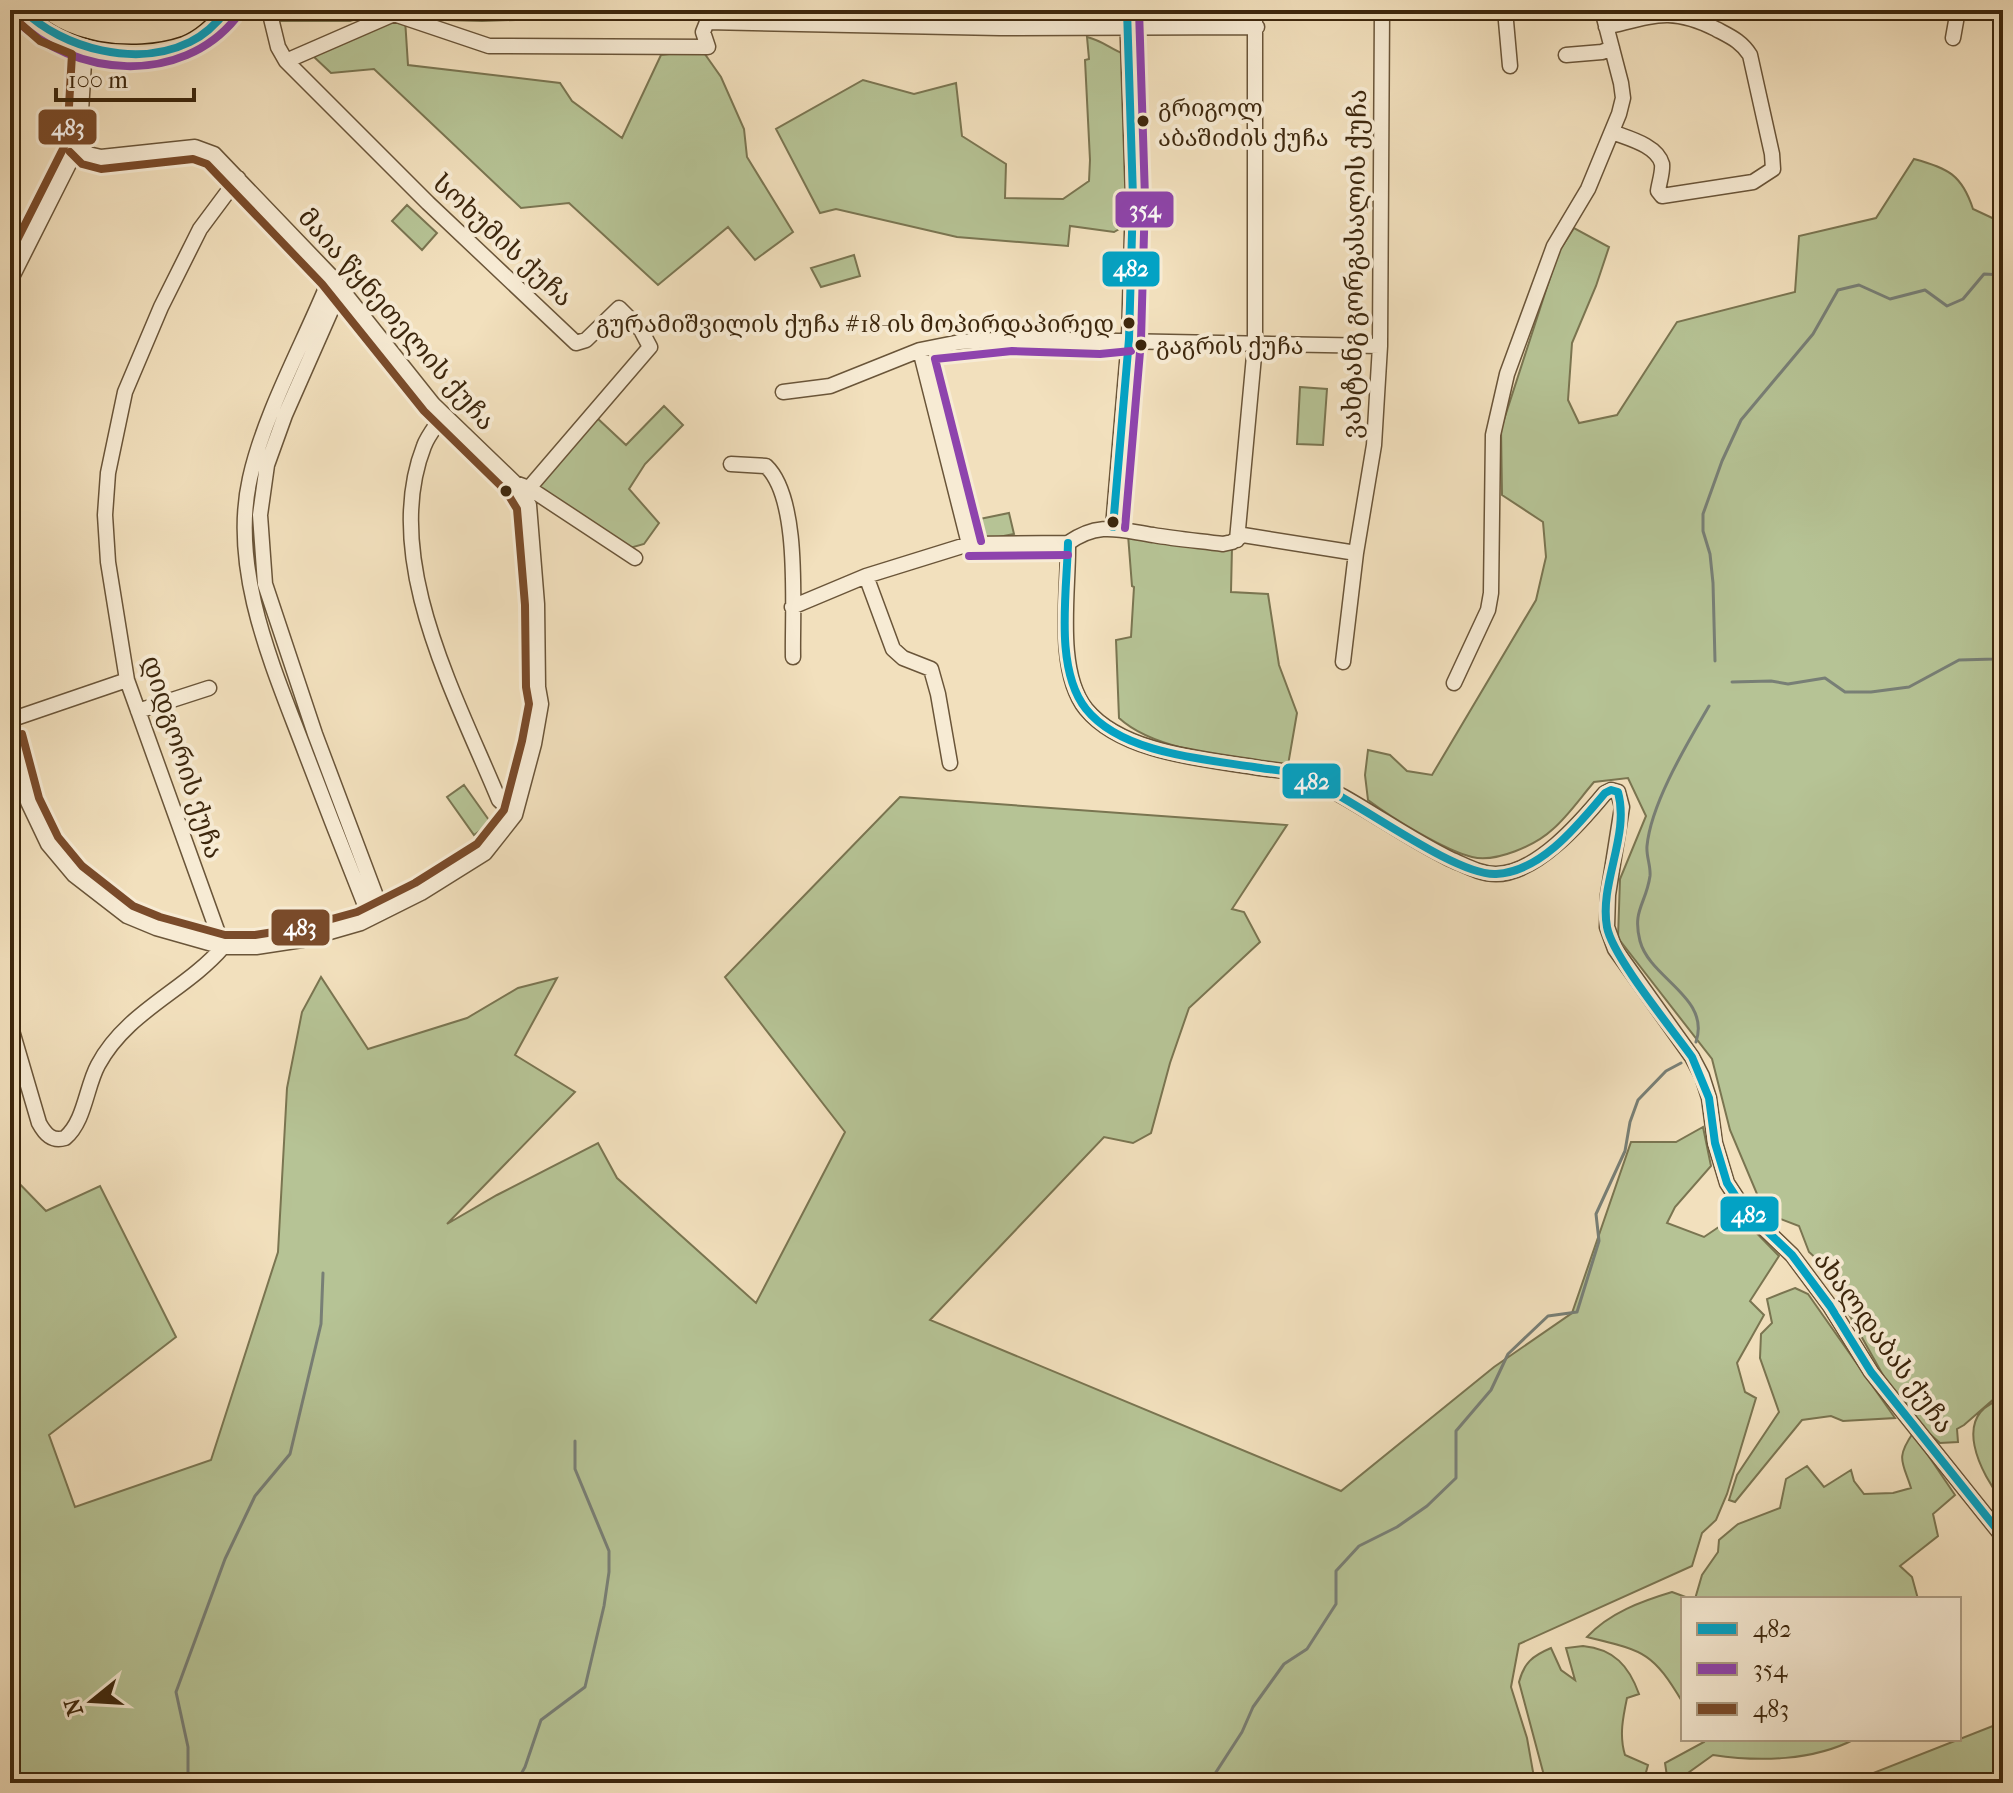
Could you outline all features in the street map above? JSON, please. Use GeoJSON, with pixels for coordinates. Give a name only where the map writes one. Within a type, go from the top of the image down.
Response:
{"type":"FeatureCollection","features":[{"type":"Feature","properties":{"kind":"main road"},"geometry":{"type":"LineString","coordinates":[[23,10],[46,31],[85,46],[114,52],[161,50],[185,44],[214,26],[227,10]]}},
{"type":"Feature","properties":{"kind":"main road"},"geometry":{"type":"LineString","coordinates":[[1605,16],[1620,10]]}},
{"type":"Feature","properties":{"kind":"street","name":"სოხუმის ქუჩა"},"geometry":{"type":"LineString","coordinates":[[269,10],[278,47],[286,61],[428,203],[576,343],[586,340],[619,308],[641,330],[650,347],[522,486]]}},
{"type":"Feature","properties":{"kind":"street"},"geometry":{"type":"LineString","coordinates":[[1113,527],[1129,339],[1133,198],[1127,10]]}},
{"type":"Feature","properties":{"kind":"street"},"geometry":{"type":"LineString","coordinates":[[1237,540],[1255,345],[1255,10]]}},
{"type":"Feature","properties":{"kind":"street","name":"ვახტანგ გორგასალის ქუჩა"},"geometry":{"type":"LineString","coordinates":[[1343,662],[1356,553],[1374,445],[1380,346],[1382,10]]}},
{"type":"Feature","properties":{"kind":"street"},"geometry":{"type":"LineString","coordinates":[[1505,10],[1510,66]]}},
{"type":"Feature","properties":{"kind":"street"},"geometry":{"type":"LineString","coordinates":[[1953,38],[1958,10]]}},
{"type":"Feature","properties":{"kind":"street"},"geometry":{"type":"LineString","coordinates":[[286,61],[394,14],[489,46],[708,47],[703,32],[707,22],[1129,29],[1257,27]]}},
{"type":"Feature","properties":{"kind":"street"},"geometry":{"type":"LineString","coordinates":[[1454,683],[1488,610],[1491,593],[1493,435],[1507,374],[1554,246],[1588,189],[1623,98],[1605,16],[1680,14],[1741,42],[1750,55],[1773,169],[1762,179],[1716,190],[1662,196],[1658,191],[1662,165],[1658,156],[1644,145],[1612,132]]}},
{"type":"Feature","properties":{"kind":"street"},"geometry":{"type":"LineString","coordinates":[[10,281],[79,144],[85,46]]}},
{"type":"Feature","properties":{"kind":"street"},"geometry":{"type":"LineString","coordinates":[[1566,55],[1590,54],[1612,48]]}},
{"type":"Feature","properties":{"kind":"street","name":"მაია წყნეთელის ქუჩა"},"geometry":{"type":"LineString","coordinates":[[10,737],[13,761],[28,802],[48,844],[74,875],[127,916],[156,928],[223,947],[256,947],[302,940],[361,923],[421,893],[485,853],[515,815],[541,704],[529,505],[522,486],[443,415],[331,276],[214,154],[195,147],[101,157],[88,154],[79,144]]}},
{"type":"Feature","properties":{"kind":"street","name":"დიდგორის ქუჩა"},"geometry":{"type":"LineString","coordinates":[[223,947],[127,680],[108,562],[105,515],[108,473],[125,392],[161,307],[200,229],[238,178]]}},
{"type":"Feature","properties":{"kind":"street"},"geometry":{"type":"LineString","coordinates":[[310,343],[331,276]]}},
{"type":"Feature","properties":{"kind":"street"},"geometry":{"type":"LineString","coordinates":[[341,288],[296,374],[274,407],[250,479],[245,527],[250,583],[263,602],[275,666],[376,915]]}},
{"type":"Feature","properties":{"kind":"street"},"geometry":{"type":"LineString","coordinates":[[783,392],[830,386],[920,350],[960,342],[1129,339],[1255,345],[1380,346]]}},
{"type":"Feature","properties":{"kind":"street"},"geometry":{"type":"LineString","coordinates":[[920,350],[969,544]]}},
{"type":"Feature","properties":{"kind":"street"},"geometry":{"type":"LineString","coordinates":[[443,415],[424,444],[412,488],[409,527],[415,576],[434,641],[499,800],[515,815]]}},
{"type":"Feature","properties":{"kind":"street"},"geometry":{"type":"LineString","coordinates":[[731,464],[766,466],[781,484],[791,537],[793,657]]}},
{"type":"Feature","properties":{"kind":"street"},"geometry":{"type":"LineString","coordinates":[[522,486],[635,558]]}},
{"type":"Feature","properties":{"kind":"street"},"geometry":{"type":"LineString","coordinates":[[792,607],[866,576],[969,544],[1068,543],[1090,531],[1113,527],[1211,543],[1228,544],[1243,535],[1356,553]]}},
{"type":"Feature","properties":{"kind":"street","name":"ახალდაბას ქუჩა"},"geometry":{"type":"LineString","coordinates":[[1068,543],[1067,646],[1074,684],[1083,705],[1093,716],[1102,725],[1127,737],[1165,751],[1299,775],[1346,798],[1426,847],[1479,872],[1495,874],[1523,868],[1539,859],[1605,793],[1611,790],[1618,792],[1622,807],[1608,895],[1607,927],[1615,949],[1692,1057],[1702,1076],[1709,1098],[1715,1143],[1727,1183],[1744,1209],[1792,1255],[1830,1306],[1871,1372],[2003,1537]]}},
{"type":"Feature","properties":{"kind":"street"},"geometry":{"type":"LineString","coordinates":[[866,576],[893,649],[903,658],[931,669],[950,763]]}},
{"type":"Feature","properties":{"kind":"street"},"geometry":{"type":"LineString","coordinates":[[10,720],[127,680]]}},
{"type":"Feature","properties":{"kind":"street"},"geometry":{"type":"LineString","coordinates":[[138,711],[209,688]]}},
{"type":"Feature","properties":{"kind":"street"},"geometry":{"type":"LineString","coordinates":[[10,1024],[39,1123],[50,1137],[62,1139],[71,1133],[97,1066],[127,1025],[206,964],[223,947]]}},
{"type":"Feature","properties":{"kind":"green space"},"geometry":{"type":"Polygon","coordinates":[[[274,10],[377,10],[350,21],[277,21],[274,10]]]}},
{"type":"Feature","properties":{"kind":"green space"},"geometry":{"type":"Polygon","coordinates":[[[439,10],[1119,10],[1121,23],[1078,25],[704,14],[482,21],[447,20],[439,10]]]}},
{"type":"Feature","properties":{"kind":"green space"},"geometry":{"type":"Polygon","coordinates":[[[390,18],[405,19],[408,65],[560,83],[572,101],[622,138],[661,55],[702,50],[721,77],[744,129],[747,157],[793,232],[755,260],[728,227],[658,285],[569,203],[521,208],[374,69],[331,73],[313,56],[390,18]]]}},
{"type":"Feature","properties":{"kind":"green space"},"geometry":{"type":"Polygon","coordinates":[[[1087,37],[1124,54],[1128,224],[1114,232],[1070,226],[1068,246],[957,237],[836,209],[820,213],[776,129],[863,80],[914,94],[956,83],[962,136],[1006,164],[1005,198],[1063,199],[1089,181],[1087,37]]]}},
{"type":"Feature","properties":{"kind":"green space"},"geometry":{"type":"Polygon","coordinates":[[[1914,159],[1952,175],[1964,188],[1973,209],[2003,223],[2003,1391],[1957,1429],[1958,1442],[1940,1443],[1911,1417],[1884,1377],[1846,1309],[1830,1271],[1809,1252],[1799,1226],[1765,1213],[1730,1130],[1712,1059],[1618,938],[1620,879],[1646,816],[1628,778],[1594,782],[1546,835],[1504,855],[1482,858],[1447,848],[1368,800],[1365,775],[1368,750],[1390,755],[1407,771],[1432,775],[1536,600],[1546,557],[1543,522],[1502,495],[1501,429],[1558,253],[1574,228],[1609,247],[1572,343],[1568,400],[1579,423],[1617,415],[1677,322],[1795,292],[1799,236],[1876,218],[1914,159]]]}},
{"type":"Feature","properties":{"kind":"green space"},"geometry":{"type":"Polygon","coordinates":[[[407,205],[437,233],[422,250],[392,221],[407,205]]]}},
{"type":"Feature","properties":{"kind":"green space"},"geometry":{"type":"Polygon","coordinates":[[[854,255],[860,276],[821,287],[811,268],[854,255]]]}},
{"type":"Feature","properties":{"kind":"green space"},"geometry":{"type":"Polygon","coordinates":[[[1300,387],[1327,389],[1323,445],[1297,444],[1300,387]]]}},
{"type":"Feature","properties":{"kind":"green space"},"geometry":{"type":"Polygon","coordinates":[[[664,406],[683,425],[645,464],[629,489],[659,523],[644,544],[630,548],[537,485],[596,417],[626,445],[664,406]]]}},
{"type":"Feature","properties":{"kind":"green space"},"geometry":{"type":"Polygon","coordinates":[[[1009,513],[1014,534],[976,538],[970,521],[1009,513]]]}},
{"type":"Feature","properties":{"kind":"green space"},"geometry":{"type":"Polygon","coordinates":[[[1128,535],[1232,547],[1231,592],[1268,594],[1279,665],[1297,713],[1288,765],[1176,746],[1135,730],[1119,718],[1116,640],[1131,637],[1134,587],[1128,535]]]}},
{"type":"Feature","properties":{"kind":"green space"},"geometry":{"type":"Polygon","coordinates":[[[464,785],[491,823],[474,835],[447,797],[464,785]]]}},
{"type":"Feature","properties":{"kind":"green space"},"geometry":{"type":"Polygon","coordinates":[[[900,797],[1287,825],[1232,909],[1244,912],[1260,942],[1189,1008],[1151,1133],[1133,1143],[1104,1137],[930,1320],[1341,1491],[1494,1367],[1572,1313],[1631,1142],[1676,1142],[1703,1127],[1711,1166],[1675,1207],[1667,1223],[1704,1237],[1738,1214],[1779,1256],[1750,1301],[1764,1315],[1737,1363],[1745,1392],[1756,1398],[1727,1494],[1716,1520],[1702,1533],[1692,1566],[1519,1644],[1511,1687],[1527,1738],[1535,1783],[10,1783],[10,1174],[46,1211],[100,1186],[176,1337],[49,1435],[75,1507],[211,1460],[278,1252],[287,1088],[302,1012],[321,977],[368,1049],[467,1018],[518,988],[557,978],[515,1055],[575,1092],[447,1224],[598,1143],[617,1178],[756,1303],[845,1132],[725,977],[900,797]]]}},
{"type":"Feature","properties":{"kind":"green space"},"geometry":{"type":"Polygon","coordinates":[[[1795,1288],[1808,1294],[1895,1418],[1843,1421],[1831,1416],[1802,1420],[1735,1502],[1729,1500],[1737,1475],[1779,1412],[1760,1358],[1761,1334],[1772,1323],[1767,1299],[1795,1288]]]}},
{"type":"Feature","properties":{"kind":"green space"},"geometry":{"type":"Polygon","coordinates":[[[2003,1399],[2003,1502],[1979,1461],[1973,1431],[1977,1417],[1987,1407],[2003,1399]]]}},
{"type":"Feature","properties":{"kind":"green space"},"geometry":{"type":"Polygon","coordinates":[[[1913,1433],[1955,1495],[1933,1514],[1938,1536],[1900,1566],[1912,1577],[1917,1597],[1696,1597],[1702,1575],[1718,1552],[1719,1540],[1738,1524],[1780,1508],[1786,1479],[1807,1466],[1824,1487],[1851,1470],[1854,1481],[1864,1494],[1893,1493],[1911,1488],[1902,1460],[1913,1433]]]}},
{"type":"Feature","properties":{"kind":"green space"},"geometry":{"type":"Polygon","coordinates":[[[1672,1592],[1686,1597],[1681,1597],[1681,1700],[1663,1673],[1645,1656],[1587,1637],[1616,1615],[1672,1592]]]}},
{"type":"Feature","properties":{"kind":"green space"},"geometry":{"type":"Polygon","coordinates":[[[1583,1646],[1612,1655],[1625,1667],[1635,1684],[1639,1694],[1627,1698],[1622,1741],[1625,1755],[1648,1765],[1643,1783],[1546,1783],[1519,1682],[1530,1661],[1551,1648],[1561,1670],[1575,1680],[1566,1648],[1583,1646]]]}},
{"type":"Feature","properties":{"kind":"green space"},"geometry":{"type":"Polygon","coordinates":[[[2003,1722],[2003,1783],[1848,1783],[1961,1741],[2003,1722]]]}},
{"type":"Feature","properties":{"kind":"green space"},"geometry":{"type":"Polygon","coordinates":[[[1850,1741],[1822,1752],[1786,1758],[1749,1759],[1713,1755],[1674,1783],[1668,1783],[1665,1763],[1704,1742],[1850,1741]]]}},
{"type":"Feature","properties":{"kind":"waterway"},"geometry":{"type":"LineString","coordinates":[[1715,661],[1713,583],[1710,554],[1703,531],[1703,514],[1741,420],[1813,334],[1838,290],[1859,285],[1890,299],[1925,290],[1947,306],[1963,299],[1984,274],[2003,275]]}},
{"type":"Feature","properties":{"kind":"waterway"},"geometry":{"type":"LineString","coordinates":[[1732,682],[1788,684],[1825,678],[1845,692],[1871,692],[1909,687],[1959,660],[1995,659],[2003,654]]}},
{"type":"Feature","properties":{"kind":"waterway"},"geometry":{"type":"LineString","coordinates":[[1696,1042],[1698,1026],[1695,1013],[1688,1000],[1646,954],[1640,941],[1638,922],[1650,876],[1647,846],[1655,811],[1671,774],[1709,706]]}},
{"type":"Feature","properties":{"kind":"waterway"},"geometry":{"type":"LineString","coordinates":[[1209,1783],[1242,1732],[1253,1707],[1284,1664],[1307,1649],[1336,1604],[1336,1571],[1359,1546],[1397,1527],[1427,1506],[1456,1478],[1456,1431],[1491,1390],[1508,1354],[1548,1316],[1577,1312],[1599,1241],[1596,1214],[1625,1151],[1638,1100],[1666,1071],[1681,1063]]}},
{"type":"Feature","properties":{"kind":"waterway"},"geometry":{"type":"LineString","coordinates":[[188,1783],[188,1747],[176,1692],[225,1559],[255,1496],[290,1454],[321,1324],[323,1273]]}},
{"type":"Feature","properties":{"kind":"waterway"},"geometry":{"type":"LineString","coordinates":[[516,1783],[525,1767],[541,1720],[585,1687],[604,1606],[609,1551],[575,1469],[575,1441]]}},
{"type":"Feature","properties":{"kind":"transit line","name":"482"},"geometry":{"type":"LineString","coordinates":[[23,10],[39,24],[79,44],[124,54],[169,50],[190,42],[201,36],[227,10]]}},
{"type":"Feature","properties":{"kind":"transit line","name":"482"},"geometry":{"type":"LineString","coordinates":[[1113,527],[1129,339],[1133,198],[1127,10]]}},
{"type":"Feature","properties":{"kind":"transit line","name":"354"},"geometry":{"type":"LineString","coordinates":[[1125,528],[1141,340],[1145,198],[1139,10]]}},
{"type":"Feature","properties":{"kind":"transit line","name":"354"},"geometry":{"type":"LineString","coordinates":[[15,19],[39,39],[67,53],[96,63],[127,66],[157,64],[187,55],[213,40],[236,18]]}},
{"type":"Feature","properties":{"kind":"transit line","name":"483"},"geometry":{"type":"LineString","coordinates":[[10,254],[67,141],[72,54],[40,41],[15,19]]}},
{"type":"Feature","properties":{"kind":"transit line","name":"483"},"geometry":{"type":"LineString","coordinates":[[22,734],[39,798],[58,837],[82,866],[133,906],[160,917],[225,935],[255,935],[299,928],[357,912],[415,883],[477,844],[504,810],[529,704],[517,509],[506,491],[424,411],[322,284],[207,164],[193,159],[101,169],[82,164],[70,152]]}},
{"type":"Feature","properties":{"kind":"transit line","name":"354"},"geometry":{"type":"LineString","coordinates":[[981,541],[935,359],[1012,351],[1100,354],[1131,351]]}},
{"type":"Feature","properties":{"kind":"transit line","name":"482"},"geometry":{"type":"LineString","coordinates":[[1068,543],[1065,629],[1070,673],[1086,709],[1101,724],[1120,736],[1164,752],[1302,776],[1428,849],[1477,871],[1496,874],[1528,865],[1543,856],[1571,832],[1605,793],[1611,790],[1618,792],[1620,825],[1607,894],[1607,927],[1611,940],[1631,973],[1692,1057],[1709,1098],[1715,1143],[1727,1183],[1744,1209],[1792,1255],[1830,1306],[1871,1372],[2003,1537]]}},
{"type":"Feature","properties":{"kind":"transit line","name":"354"},"geometry":{"type":"LineString","coordinates":[[969,556],[1068,555]]}},
{"type":"Feature","properties":{"kind":"place","name":"გრიგოლ აბაშიძის ქუჩა"},"geometry":{"type":"Point","coordinates":[1143,121]}},
{"type":"Feature","properties":{"kind":"place","name":"გურამიშვილის ქუჩა #18-ის მოპირდაპირედ"},"geometry":{"type":"Point","coordinates":[1129,323]}},
{"type":"Feature","properties":{"kind":"place","name":"გაგრის ქუჩა"},"geometry":{"type":"Point","coordinates":[1141,345]}}]}
